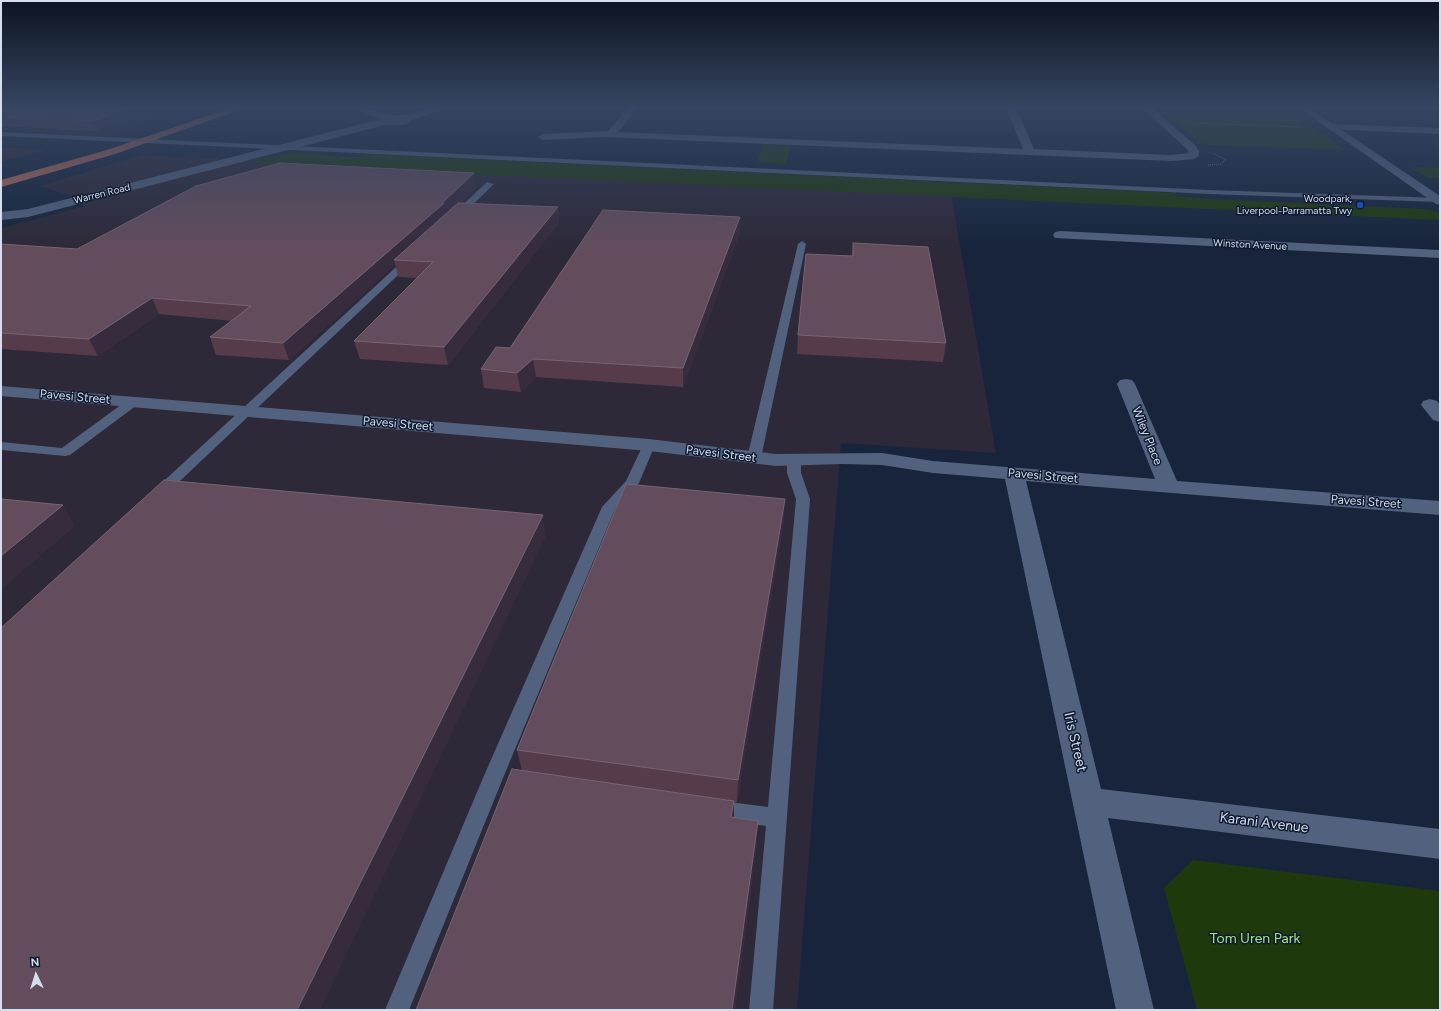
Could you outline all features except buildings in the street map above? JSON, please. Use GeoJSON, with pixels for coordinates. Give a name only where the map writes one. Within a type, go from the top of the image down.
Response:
{"type":"FeatureCollection","features":[{"type":"Feature","properties":{"kind":"highway"},"geometry":{"type":"LineString","coordinates":[[1,174],[71,155]]}},
{"type":"Feature","properties":{"kind":"highway"},"geometry":{"type":"LineString","coordinates":[[1,184],[102,155]]}},
{"type":"Feature","properties":{"kind":"street","name":"Warren Road"},"geometry":{"type":"LineString","coordinates":[[1,222],[28,213],[259,155]]}},
{"type":"Feature","properties":{"kind":"street"},"geometry":{"type":"LineString","coordinates":[[1105,155],[1171,158],[1194,155]]}},
{"type":"Feature","properties":{"kind":"street"},"geometry":{"type":"LineString","coordinates":[[1373,155],[1440,201]]}},
{"type":"Feature","properties":{"kind":"street","name":"Warren Road"},"geometry":{"type":"LineString","coordinates":[[1,216],[28,213]]}},
{"type":"Feature","properties":{"kind":"street","name":"Winston Avenue"},"geometry":{"type":"LineString","coordinates":[[1060,235],[1440,254]]}},
{"type":"Feature","properties":{"kind":"street","name":"Wiley Place"},"geometry":{"type":"LineString","coordinates":[[1126,384],[1169,487]]}},
{"type":"Feature","properties":{"kind":"street","name":"Pavesi Street"},"geometry":{"type":"LineString","coordinates":[[1,391],[649,445],[754,458],[794,460],[840,458],[882,459],[1014,474],[1440,508]]}},
{"type":"Feature","properties":{"kind":"street","name":"Iris Street"},"geometry":{"type":"LineString","coordinates":[[1014,474],[1135,1010]]}},
{"type":"Feature","properties":{"kind":"street","name":"Karani Avenue"},"geometry":{"type":"LineString","coordinates":[[1089,802],[1440,844]]}},
{"type":"Feature","properties":{"kind":"lane"},"geometry":{"type":"LineString","coordinates":[[438,155],[1209,192],[1440,201]]}},
{"type":"Feature","properties":{"kind":"lane"},"geometry":{"type":"LineString","coordinates":[[450,222],[490,184]]}},
{"type":"Feature","properties":{"kind":"lane"},"geometry":{"type":"LineString","coordinates":[[754,458],[802,244]]}},
{"type":"Feature","properties":{"kind":"lane"},"geometry":{"type":"LineString","coordinates":[[150,501],[415,254]]}},
{"type":"Feature","properties":{"kind":"lane"},"geometry":{"type":"LineString","coordinates":[[1,446],[66,452],[132,402]]}},
{"type":"Feature","properties":{"kind":"lane"},"geometry":{"type":"LineString","coordinates":[[397,1010],[500,779],[609,507],[632,483],[649,445]]}},
{"type":"Feature","properties":{"kind":"lane"},"geometry":{"type":"LineString","coordinates":[[761,1010],[803,499],[794,473],[794,460]]}},
{"type":"Feature","properties":{"kind":"lane"},"geometry":{"type":"LineString","coordinates":[[698,806],[777,818]]}},
{"type":"Feature","properties":{"kind":"shaded area"},"geometry":{"type":"Polygon","coordinates":[[[1,155],[27,155],[1,162],[1,155]]]}},
{"type":"Feature","properties":{"kind":"shaded area"},"geometry":{"type":"Polygon","coordinates":[[[141,155],[146,155],[951,193],[996,453],[841,443],[797,1010],[1,1010],[1,228],[85,206],[68,195],[40,186],[141,155]]]}},
{"type":"Feature","properties":{"kind":"green space"},"geometry":{"type":"Polygon","coordinates":[[[280,155],[359,157],[362,155],[389,155],[1175,193],[1177,196],[1213,199],[1424,209],[1437,212],[1440,215],[1440,220],[255,164],[260,162],[253,159],[280,155]]]}},
{"type":"Feature","properties":{"kind":"green space"},"geometry":{"type":"Polygon","coordinates":[[[760,155],[788,155],[786,164],[757,162],[760,155]]]}},
{"type":"Feature","properties":{"kind":"green space"},"geometry":{"type":"Polygon","coordinates":[[[1410,167],[1440,168],[1440,177],[1428,178],[1410,167]]]}},
{"type":"Feature","properties":{"kind":"green space","name":"Tom Uren Park"},"geometry":{"type":"Polygon","coordinates":[[[1193,860],[1440,891],[1440,1010],[1197,1010],[1164,888],[1193,860]]]}},
{"type":"Feature","properties":{"kind":"place","name":"Woodpark, Liverpool-Parramatta Twy"},"geometry":{"type":"Point","coordinates":[1360,205]}}]}
